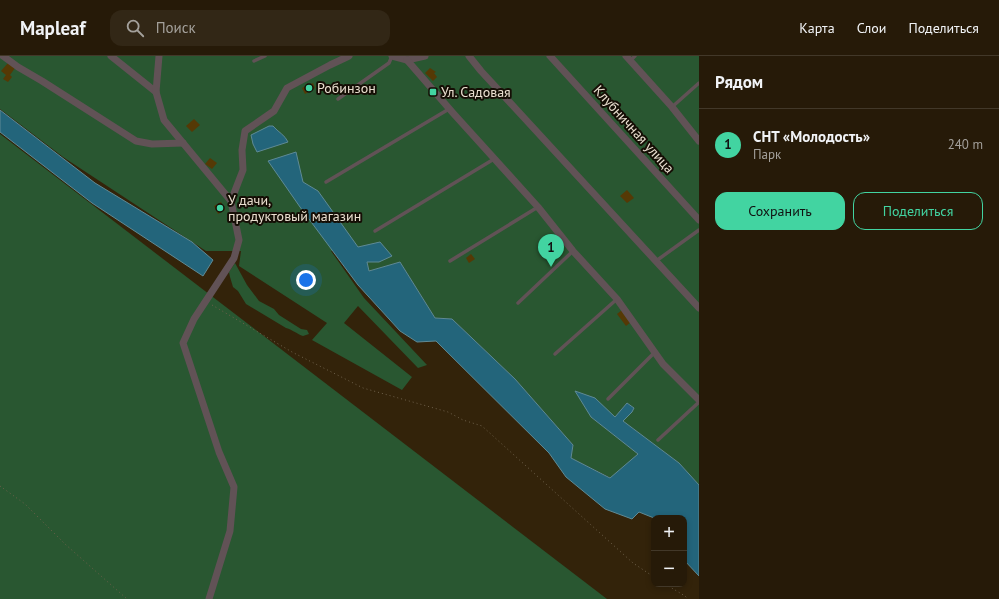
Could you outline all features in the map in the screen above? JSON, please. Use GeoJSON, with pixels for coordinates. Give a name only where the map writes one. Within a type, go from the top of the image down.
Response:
{"type":"FeatureCollection","features":[{"type":"Feature","properties":{"kind":"street"},"geometry":{"type":"LineString","coordinates":[[3,56],[136,141],[152,144],[183,143]]}},
{"type":"Feature","properties":{"kind":"street"},"geometry":{"type":"LineString","coordinates":[[111,56],[156,92]]}},
{"type":"Feature","properties":{"kind":"street"},"geometry":{"type":"LineString","coordinates":[[159,56],[156,92],[164,120],[231,201],[239,240],[234,258],[194,319],[182,343],[219,452],[234,488],[230,531],[209,599]]}},
{"type":"Feature","properties":{"kind":"street"},"geometry":{"type":"LineString","coordinates":[[231,201],[243,170],[242,150],[245,131],[274,111],[287,88],[349,56]]}},
{"type":"Feature","properties":{"kind":"street"},"geometry":{"type":"LineString","coordinates":[[392,56],[407,60],[425,56]]}},
{"type":"Feature","properties":{"kind":"street"},"geometry":{"type":"LineString","coordinates":[[469,56],[481,71],[699,308]]}},
{"type":"Feature","properties":{"kind":"street","name":"Клубничная улица"},"geometry":{"type":"LineString","coordinates":[[550,56],[699,220]]}},
{"type":"Feature","properties":{"kind":"street"},"geometry":{"type":"LineString","coordinates":[[631,58],[699,141]]}},
{"type":"Feature","properties":{"kind":"street"},"geometry":{"type":"LineString","coordinates":[[407,60],[449,109],[538,207],[573,251],[617,299],[654,353],[699,401]]}},
{"type":"Feature","properties":{"kind":"lane"},"geometry":{"type":"LineString","coordinates":[[254,61],[265,56]]}},
{"type":"Feature","properties":{"kind":"lane"},"geometry":{"type":"LineString","coordinates":[[338,99],[389,63],[392,56]]}},
{"type":"Feature","properties":{"kind":"lane"},"geometry":{"type":"LineString","coordinates":[[672,107],[699,83]]}},
{"type":"Feature","properties":{"kind":"lane"},"geometry":{"type":"LineString","coordinates":[[326,182],[449,109]]}},
{"type":"Feature","properties":{"kind":"lane"},"geometry":{"type":"LineString","coordinates":[[376,231],[494,159]]}},
{"type":"Feature","properties":{"kind":"lane"},"geometry":{"type":"LineString","coordinates":[[450,261],[538,207]]}},
{"type":"Feature","properties":{"kind":"lane"},"geometry":{"type":"LineString","coordinates":[[656,261],[699,230]]}},
{"type":"Feature","properties":{"kind":"lane"},"geometry":{"type":"LineString","coordinates":[[518,303],[573,251]]}},
{"type":"Feature","properties":{"kind":"lane"},"geometry":{"type":"LineString","coordinates":[[555,354],[617,299]]}},
{"type":"Feature","properties":{"kind":"lane"},"geometry":{"type":"LineString","coordinates":[[608,399],[654,353]]}},
{"type":"Feature","properties":{"kind":"lane"},"geometry":{"type":"LineString","coordinates":[[658,440],[699,401]]}},
{"type":"Feature","properties":{"kind":"path"},"geometry":{"type":"LineString","coordinates":[[206,302],[292,352],[363,388],[448,412],[463,420],[482,426],[633,563],[651,575]]}},
{"type":"Feature","properties":{"kind":"path"},"geometry":{"type":"LineString","coordinates":[[0,486],[25,504],[65,544],[127,599]]}},
{"type":"Feature","properties":{"kind":"path"},"geometry":{"type":"LineString","coordinates":[[670,587],[688,599]]}},
{"type":"Feature","properties":{"kind":"green space"},"geometry":{"type":"Polygon","coordinates":[[[0,56],[699,56],[699,485],[679,463],[623,421],[634,408],[627,403],[615,417],[591,417],[638,454],[611,478],[571,458],[573,445],[515,379],[452,319],[435,318],[400,262],[369,271],[367,262],[358,247],[331,251],[364,298],[427,365],[418,368],[358,306],[344,323],[412,377],[402,390],[312,340],[327,323],[239,266],[241,251],[206,251],[63,157],[0,109],[0,56]]]}},
{"type":"Feature","properties":{"kind":"green space"},"geometry":{"type":"Polygon","coordinates":[[[0,134],[607,599],[0,599],[0,134]]]}},
{"type":"Feature","properties":{"kind":"green space"},"geometry":{"type":"Polygon","coordinates":[[[235,263],[247,285],[259,301],[274,309],[279,315],[301,329],[307,330],[309,334],[303,336],[286,328],[246,304],[238,291],[233,287],[230,277],[229,272],[235,263]]]}},
{"type":"Feature","properties":{"kind":"water"},"geometry":{"type":"Polygon","coordinates":[[[0,110],[95,183],[192,242],[213,260],[203,276],[92,203],[0,132],[0,110]]]}},
{"type":"Feature","properties":{"kind":"water"},"geometry":{"type":"Polygon","coordinates":[[[269,126],[273,126],[285,137],[288,142],[257,152],[251,135],[269,126]]]}},
{"type":"Feature","properties":{"kind":"water"},"geometry":{"type":"Polygon","coordinates":[[[296,152],[303,182],[318,191],[358,247],[380,242],[392,256],[379,262],[367,262],[369,271],[400,262],[435,318],[452,319],[515,379],[573,445],[571,458],[610,478],[638,454],[591,417],[575,391],[595,398],[615,417],[627,403],[634,408],[623,421],[679,463],[699,485],[699,576],[687,563],[687,515],[651,515],[651,517],[639,512],[632,519],[605,509],[566,477],[549,453],[436,341],[417,342],[400,331],[358,285],[268,161],[296,152]]]}},
{"type":"Feature","properties":{"kind":"building"},"geometry":{"type":"Polygon","coordinates":[[[8,63],[15,68],[10,75],[12,77],[8,82],[3,79],[6,75],[1,71],[8,63]]]}},
{"type":"Feature","properties":{"kind":"building"},"geometry":{"type":"Polygon","coordinates":[[[430,68],[436,72],[434,73],[437,77],[433,81],[425,73],[430,68]]]}},
{"type":"Feature","properties":{"kind":"building"},"geometry":{"type":"Polygon","coordinates":[[[313,83],[315,88],[305,94],[302,88],[313,83]]]}},
{"type":"Feature","properties":{"kind":"building"},"geometry":{"type":"Polygon","coordinates":[[[194,119],[200,125],[192,132],[186,126],[194,119]]]}},
{"type":"Feature","properties":{"kind":"building"},"geometry":{"type":"Polygon","coordinates":[[[210,158],[217,163],[212,169],[205,164],[210,158]]]}},
{"type":"Feature","properties":{"kind":"building"},"geometry":{"type":"Polygon","coordinates":[[[627,190],[634,198],[627,203],[620,196],[627,190]]]}},
{"type":"Feature","properties":{"kind":"building","name":"У дачи, продуктовый магазин"},"geometry":{"type":"Polygon","coordinates":[[[221,202],[225,210],[218,214],[214,206],[221,202]]]}},
{"type":"Feature","properties":{"kind":"building"},"geometry":{"type":"Polygon","coordinates":[[[471,254],[475,259],[469,263],[466,258],[471,254]]]}},
{"type":"Feature","properties":{"kind":"building"},"geometry":{"type":"Polygon","coordinates":[[[622,310],[631,322],[626,326],[617,314],[622,310]]]}},
{"type":"Feature","properties":{"kind":"place","name":"Робинзон"},"geometry":{"type":"Point","coordinates":[309,88]}},
{"type":"Feature","properties":{"kind":"place","name":"Ул. Садовая"},"geometry":{"type":"Point","coordinates":[433,92]}},
{"type":"Feature","properties":{"kind":"place","name":"У дачи, продуктовый магазин"},"geometry":{"type":"Point","coordinates":[220,208]}},
{"type":"Feature","properties":{"kind":"place","name":"СНТ «Молодость»"},"geometry":{"type":"Point","coordinates":[551,267]}}]}
